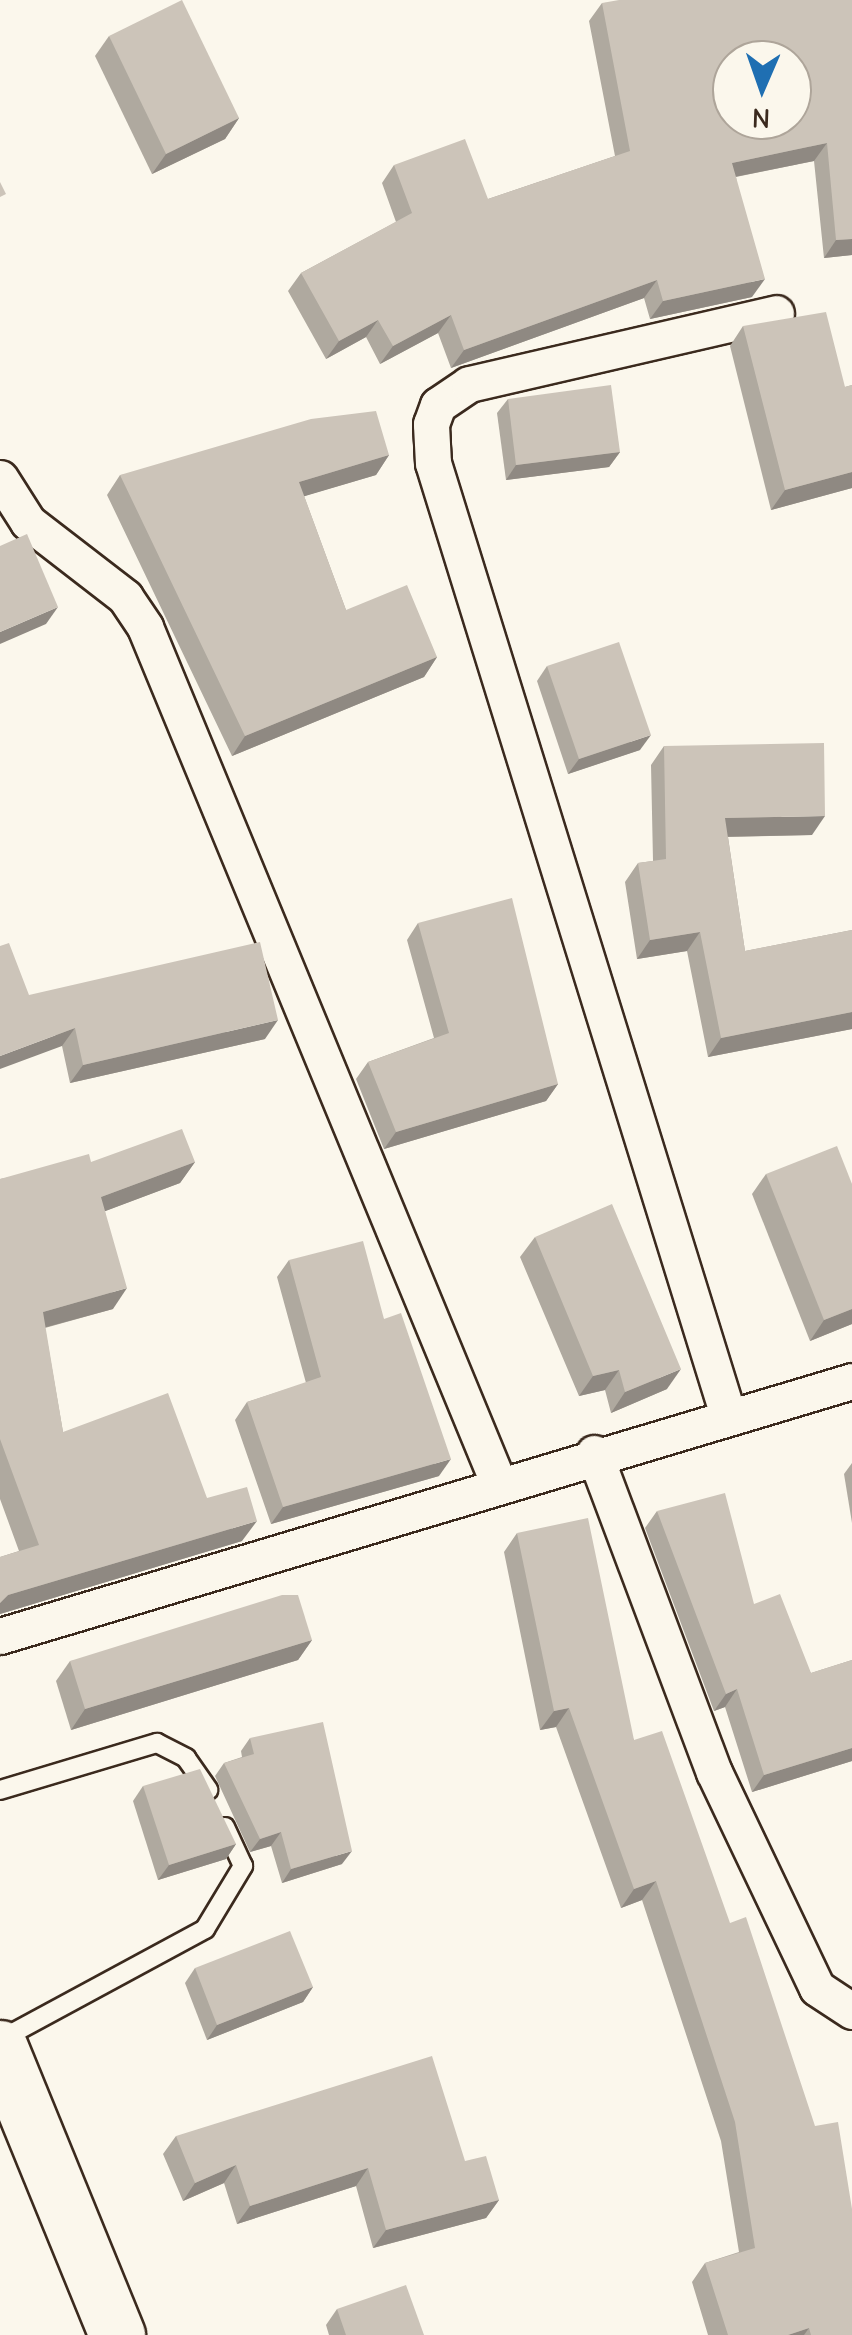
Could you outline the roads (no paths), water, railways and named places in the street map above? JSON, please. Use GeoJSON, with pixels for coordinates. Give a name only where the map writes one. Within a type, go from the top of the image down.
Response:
{"type":"FeatureCollection","features":[{"type":"Feature","properties":{"kind":"main road"},"geometry":{"type":"LineString","coordinates":[[0,2048],[117,2335]]}},
{"type":"Feature","properties":{"kind":"street"},"geometry":{"type":"LineString","coordinates":[[727,1412],[433,463],[431,424],[438,405],[469,384],[776,313]]}},
{"type":"Feature","properties":{"kind":"street"},"geometry":{"type":"LineString","coordinates":[[0,478],[28,522],[126,597],[144,627],[498,1482]]}},
{"type":"Feature","properties":{"kind":"street"},"geometry":{"type":"LineString","coordinates":[[0,1636],[727,1412],[852,1381]]}},
{"type":"Feature","properties":{"kind":"street"},"geometry":{"type":"LineString","coordinates":[[594,1453],[714,1772],[818,1988],[852,2011]]}},
{"type":"Feature","properties":{"kind":"lane"},"geometry":{"type":"LineString","coordinates":[[0,1790],[158,1744],[202,1778],[243,1866],[205,1929],[0,2040]]}}]}
